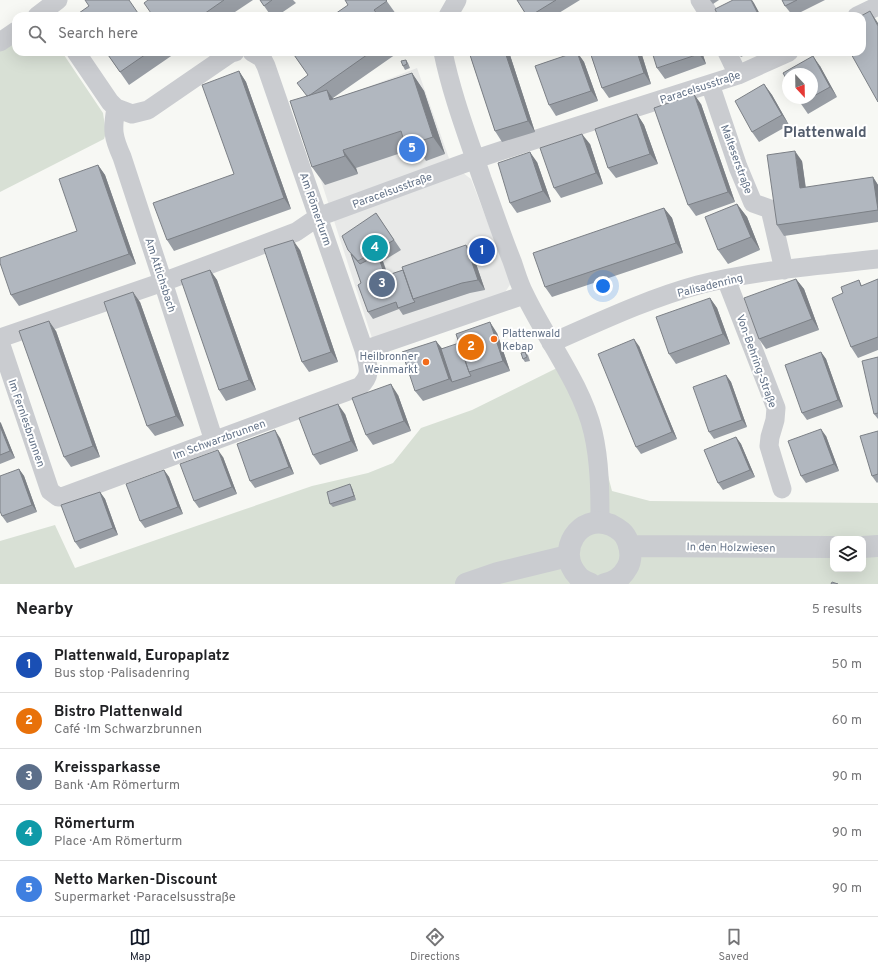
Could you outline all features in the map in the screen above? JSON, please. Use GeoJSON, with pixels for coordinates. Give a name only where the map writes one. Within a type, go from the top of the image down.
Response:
{"type":"FeatureCollection","features":[{"type":"Feature","properties":{"kind":"street"},"geometry":{"type":"LineString","coordinates":[[450,12],[457,0]]}},
{"type":"Feature","properties":{"kind":"street"},"geometry":{"type":"LineString","coordinates":[[700,0],[708,12]]}},
{"type":"Feature","properties":{"kind":"street"},"geometry":{"type":"LineString","coordinates":[[865,12],[878,6]]}},
{"type":"Feature","properties":{"kind":"street"},"geometry":{"type":"LineString","coordinates":[[0,42],[12,34]]}},
{"type":"Feature","properties":{"kind":"street"},"geometry":{"type":"LineString","coordinates":[[79,56],[110,102],[116,108],[132,114],[148,110],[227,56]]}},
{"type":"Feature","properties":{"kind":"street","name":"Am Römerturm"},"geometry":{"type":"LineString","coordinates":[[259,56],[262,58],[266,66],[364,350],[369,372]]}},
{"type":"Feature","properties":{"kind":"street"},"geometry":{"type":"LineString","coordinates":[[444,56],[450,83],[499,227],[524,294],[586,410],[593,432],[600,493],[600,522]]}},
{"type":"Feature","properties":{"kind":"street"},"geometry":{"type":"LineString","coordinates":[[729,56],[738,76]]}},
{"type":"Feature","properties":{"kind":"street","name":"Paracelsusstraße"},"geometry":{"type":"LineString","coordinates":[[0,338],[163,282],[296,232],[318,217],[476,159],[547,135],[738,76],[780,56]]}},
{"type":"Feature","properties":{"kind":"street","name":"Malteserstraße"},"geometry":{"type":"LineString","coordinates":[[710,84],[738,167],[752,203],[770,209],[784,270]]}},
{"type":"Feature","properties":{"kind":"street","name":"Am Attichsbach"},"geometry":{"type":"LineString","coordinates":[[116,108],[113,127],[115,142],[122,157],[214,441]]}},
{"type":"Feature","properties":{"kind":"street","name":"Palisadenring"},"geometry":{"type":"LineString","coordinates":[[551,343],[644,303],[698,285],[784,270],[878,259]]}},
{"type":"Feature","properties":{"kind":"street","name":"Von-Behring-Straße"},"geometry":{"type":"LineString","coordinates":[[726,279],[776,408],[769,446],[782,489]]}},
{"type":"Feature","properties":{"kind":"street"},"geometry":{"type":"LineString","coordinates":[[364,350],[524,294]]}},
{"type":"Feature","properties":{"kind":"street","name":"Im Fernlesbrunnen"},"geometry":{"type":"LineString","coordinates":[[0,342],[50,491],[58,497],[62,497]]}},
{"type":"Feature","properties":{"kind":"street","name":"Im Schwarzbrunnen"},"geometry":{"type":"LineString","coordinates":[[62,497],[359,387],[365,382],[369,372]]}},
{"type":"Feature","properties":{"kind":"street"},"geometry":{"type":"LineString","coordinates":[[591,584],[579,577],[571,567],[568,556],[569,547],[573,537],[580,529],[600,522],[618,528],[626,536],[631,552],[627,569],[622,576],[605,584]]}},
{"type":"Feature","properties":{"kind":"street","name":"In den Holzwiesen"},"geometry":{"type":"LineString","coordinates":[[629,546],[830,547]]}},
{"type":"Feature","properties":{"kind":"street"},"geometry":{"type":"LineString","coordinates":[[866,547],[878,546]]}},
{"type":"Feature","properties":{"kind":"street"},"geometry":{"type":"LineString","coordinates":[[466,584],[498,573],[568,556]]}},
{"type":"Feature","properties":{"kind":"shaded area"},"geometry":{"type":"Polygon","coordinates":[[[12,42],[12,56],[65,56],[103,113],[106,133],[104,139],[0,192],[0,50],[12,42]]]}},
{"type":"Feature","properties":{"kind":"shaded area"},"geometry":{"type":"Polygon","coordinates":[[[417,68],[451,164],[471,179],[511,283],[504,294],[372,338],[301,119],[347,95],[417,68]]]}},
{"type":"Feature","properties":{"kind":"shaded area"},"geometry":{"type":"Polygon","coordinates":[[[563,365],[607,472],[612,491],[650,501],[878,503],[878,584],[0,584],[0,541],[55,525],[75,568],[312,486],[368,473],[393,463],[421,428],[472,410],[563,365]]]}},
{"type":"Feature","properties":{"kind":"building"},"geometry":{"type":"Polygon","coordinates":[[[85,0],[129,0],[137,12],[80,12],[89,6],[85,0]]]}},
{"type":"Feature","properties":{"kind":"building"},"geometry":{"type":"Polygon","coordinates":[[[148,0],[224,0],[207,12],[150,12],[144,3],[148,0]]]}},
{"type":"Feature","properties":{"kind":"building"},"geometry":{"type":"Polygon","coordinates":[[[260,0],[272,0],[264,6],[260,0]]]}},
{"type":"Feature","properties":{"kind":"building"},"geometry":{"type":"Polygon","coordinates":[[[345,0],[387,1],[374,10],[376,12],[338,12],[348,5],[345,0]]]}},
{"type":"Feature","properties":{"kind":"building"},"geometry":{"type":"Polygon","coordinates":[[[517,0],[556,0],[536,12],[524,12],[517,0]]]}},
{"type":"Feature","properties":{"kind":"building"},"geometry":{"type":"Polygon","coordinates":[[[733,0],[751,0],[757,12],[716,12],[715,9],[733,0]]]}},
{"type":"Feature","properties":{"kind":"building"},"geometry":{"type":"Polygon","coordinates":[[[782,0],[797,0],[785,6],[782,0]]]}},
{"type":"Feature","properties":{"kind":"building"},"geometry":{"type":"Polygon","coordinates":[[[870,11],[878,26],[878,102],[852,56],[866,56],[866,13],[870,11]]]}},
{"type":"Feature","properties":{"kind":"building"},"geometry":{"type":"Polygon","coordinates":[[[109,56],[143,56],[120,72],[109,56]]]}},
{"type":"Feature","properties":{"kind":"building"},"geometry":{"type":"Polygon","coordinates":[[[295,56],[365,56],[307,96],[297,83],[308,75],[295,56]]]}},
{"type":"Feature","properties":{"kind":"building"},"geometry":{"type":"Polygon","coordinates":[[[470,56],[506,56],[528,121],[495,131],[470,56]]]}},
{"type":"Feature","properties":{"kind":"building"},"geometry":{"type":"Polygon","coordinates":[[[564,56],[578,56],[591,91],[549,105],[535,66],[564,56]]]}},
{"type":"Feature","properties":{"kind":"building"},"geometry":{"type":"Polygon","coordinates":[[[591,56],[638,56],[644,73],[602,88],[591,56]]]}},
{"type":"Feature","properties":{"kind":"building"},"geometry":{"type":"Polygon","coordinates":[[[653,56],[693,56],[657,68],[653,56]]]}},
{"type":"Feature","properties":{"kind":"building"},"geometry":{"type":"Polygon","coordinates":[[[813,56],[830,87],[818,94],[818,68],[792,68],[813,56]]]}},
{"type":"Feature","properties":{"kind":"building"},"geometry":{"type":"Polygon","coordinates":[[[406,60],[407,64],[403,66],[401,61],[406,60]]]}},
{"type":"Feature","properties":{"kind":"building"},"geometry":{"type":"Polygon","coordinates":[[[239,71],[284,198],[167,240],[153,203],[234,174],[202,85],[239,71]]]}},
{"type":"Feature","properties":{"kind":"building"},"geometry":{"type":"Polygon","coordinates":[[[412,73],[433,137],[414,143],[412,138],[404,141],[401,131],[343,150],[345,156],[312,167],[290,101],[327,90],[330,100],[412,73]]]}},
{"type":"Feature","properties":{"kind":"building"},"geometry":{"type":"Polygon","coordinates":[[[764,84],[782,115],[752,132],[735,101],[764,84]]]}},
{"type":"Feature","properties":{"kind":"building"},"geometry":{"type":"Polygon","coordinates":[[[694,94],[728,192],[688,205],[654,108],[694,94]]]}},
{"type":"Feature","properties":{"kind":"building"},"geometry":{"type":"Polygon","coordinates":[[[637,114],[650,154],[608,168],[595,129],[637,114]]]}},
{"type":"Feature","properties":{"kind":"building"},"geometry":{"type":"Polygon","coordinates":[[[582,134],[596,173],[554,188],[540,148],[582,134]]]}},
{"type":"Feature","properties":{"kind":"building"},"geometry":{"type":"Polygon","coordinates":[[[795,151],[800,188],[873,177],[878,210],[777,225],[767,155],[795,151]]]}},
{"type":"Feature","properties":{"kind":"building"},"geometry":{"type":"Polygon","coordinates":[[[530,152],[543,191],[510,203],[498,163],[530,152]]]}},
{"type":"Feature","properties":{"kind":"building"},"geometry":{"type":"Polygon","coordinates":[[[98,165],[129,254],[11,295],[0,263],[0,258],[77,231],[59,179],[98,165]]]}},
{"type":"Feature","properties":{"kind":"building"},"geometry":{"type":"Polygon","coordinates":[[[737,204],[751,237],[718,250],[705,217],[737,204]]]}},
{"type":"Feature","properties":{"kind":"building"},"geometry":{"type":"Polygon","coordinates":[[[664,208],[676,243],[545,287],[533,253],[664,208]]]}},
{"type":"Feature","properties":{"kind":"building"},"geometry":{"type":"Polygon","coordinates":[[[376,213],[394,240],[358,261],[348,250],[342,236],[376,213]]]}},
{"type":"Feature","properties":{"kind":"building"},"geometry":{"type":"Polygon","coordinates":[[[293,240],[331,352],[302,362],[264,249],[293,240]]]}},
{"type":"Feature","properties":{"kind":"building"},"geometry":{"type":"Polygon","coordinates":[[[466,245],[478,280],[462,283],[413,299],[402,267],[466,245]]]}},
{"type":"Feature","properties":{"kind":"building"},"geometry":{"type":"Polygon","coordinates":[[[351,254],[360,264],[378,255],[385,276],[403,270],[415,302],[398,308],[396,302],[368,312],[358,285],[361,283],[351,254]]]}},
{"type":"Feature","properties":{"kind":"building"},"geometry":{"type":"Polygon","coordinates":[[[210,270],[249,380],[219,390],[181,280],[210,270]]]}},
{"type":"Feature","properties":{"kind":"building"},"geometry":{"type":"Polygon","coordinates":[[[796,279],[812,319],[759,339],[744,298],[796,279]]]}},
{"type":"Feature","properties":{"kind":"building"},"geometry":{"type":"Polygon","coordinates":[[[878,279],[878,337],[851,347],[832,298],[843,293],[841,287],[859,280],[861,286],[878,279]]]}},
{"type":"Feature","properties":{"kind":"building"},"geometry":{"type":"Polygon","coordinates":[[[133,292],[176,416],[147,426],[104,302],[133,292]]]}},
{"type":"Feature","properties":{"kind":"building"},"geometry":{"type":"Polygon","coordinates":[[[710,298],[723,334],[669,354],[656,317],[710,298]]]}},
{"type":"Feature","properties":{"kind":"building"},"geometry":{"type":"Polygon","coordinates":[[[49,321],[93,446],[64,457],[19,331],[49,321]]]}},
{"type":"Feature","properties":{"kind":"building"},"geometry":{"type":"Polygon","coordinates":[[[490,322],[503,361],[469,372],[456,334],[490,322]]]}},
{"type":"Feature","properties":{"kind":"building"},"geometry":{"type":"Polygon","coordinates":[[[634,339],[672,432],[636,447],[598,354],[634,339]]]}},
{"type":"Feature","properties":{"kind":"building"},"geometry":{"type":"Polygon","coordinates":[[[436,341],[449,379],[415,391],[402,352],[436,341]]]}},
{"type":"Feature","properties":{"kind":"building"},"geometry":{"type":"Polygon","coordinates":[[[459,343],[471,376],[452,382],[441,349],[459,343]]]}},
{"type":"Feature","properties":{"kind":"building"},"geometry":{"type":"Polygon","coordinates":[[[525,352],[527,357],[523,359],[521,353],[525,352]]]}},
{"type":"Feature","properties":{"kind":"building"},"geometry":{"type":"Polygon","coordinates":[[[821,352],[838,400],[802,413],[785,365],[821,352]]]}},
{"type":"Feature","properties":{"kind":"building"},"geometry":{"type":"Polygon","coordinates":[[[878,357],[878,413],[874,414],[862,361],[878,357]]]}},
{"type":"Feature","properties":{"kind":"building"},"geometry":{"type":"Polygon","coordinates":[[[726,375],[742,420],[709,432],[693,387],[726,375]]]}},
{"type":"Feature","properties":{"kind":"building"},"geometry":{"type":"Polygon","coordinates":[[[391,384],[404,421],[366,435],[352,398],[391,384]]]}},
{"type":"Feature","properties":{"kind":"building"},"geometry":{"type":"Polygon","coordinates":[[[338,404],[351,441],[313,455],[299,418],[338,404]]]}},
{"type":"Feature","properties":{"kind":"building"},"geometry":{"type":"Polygon","coordinates":[[[0,426],[10,451],[0,455],[0,426]]]}},
{"type":"Feature","properties":{"kind":"building"},"geometry":{"type":"Polygon","coordinates":[[[821,429],[834,464],[801,476],[788,441],[821,429]]]}},
{"type":"Feature","properties":{"kind":"building"},"geometry":{"type":"Polygon","coordinates":[[[275,430],[289,467],[250,481],[237,444],[275,430]]]}},
{"type":"Feature","properties":{"kind":"building"},"geometry":{"type":"Polygon","coordinates":[[[878,431],[878,474],[872,476],[860,436],[878,431]]]}},
{"type":"Feature","properties":{"kind":"building"},"geometry":{"type":"Polygon","coordinates":[[[736,437],[750,470],[718,483],[704,450],[736,437]]]}},
{"type":"Feature","properties":{"kind":"building"},"geometry":{"type":"Polygon","coordinates":[[[218,450],[232,487],[194,501],[180,464],[218,450]]]}},
{"type":"Feature","properties":{"kind":"building"},"geometry":{"type":"Polygon","coordinates":[[[19,469],[32,505],[2,516],[0,511],[0,476],[19,469]]]}},
{"type":"Feature","properties":{"kind":"building"},"geometry":{"type":"Polygon","coordinates":[[[164,470],[178,507],[140,521],[126,484],[164,470]]]}},
{"type":"Feature","properties":{"kind":"building"},"geometry":{"type":"Polygon","coordinates":[[[350,484],[354,496],[330,504],[327,492],[350,484]]]}},
{"type":"Feature","properties":{"kind":"building"},"geometry":{"type":"Polygon","coordinates":[[[100,492],[113,528],[75,542],[61,505],[100,492]]]}},
{"type":"Feature","properties":{"kind":"place","name":"Netto Marken-Discount"},"geometry":{"type":"Point","coordinates":[412,149]}},
{"type":"Feature","properties":{"kind":"place","name":"Römerturm"},"geometry":{"type":"Point","coordinates":[375,248]}},
{"type":"Feature","properties":{"kind":"place","name":"Plattenwald, Europaplatz"},"geometry":{"type":"Point","coordinates":[482,251]}},
{"type":"Feature","properties":{"kind":"place","name":"Kreissparkasse"},"geometry":{"type":"Point","coordinates":[382,284]}},
{"type":"Feature","properties":{"kind":"place","name":"Plattenwald Kebap"},"geometry":{"type":"Point","coordinates":[494,339]}},
{"type":"Feature","properties":{"kind":"place","name":"Bistro Plattenwald"},"geometry":{"type":"Point","coordinates":[471,347]}},
{"type":"Feature","properties":{"kind":"place","name":"Heilbronner Weinmarkt"},"geometry":{"type":"Point","coordinates":[426,362]}},
{"type":"Feature","properties":{"kind":"district","name":"Plattenwald"},"geometry":{"type":"Point","coordinates":[825,132]}}]}
